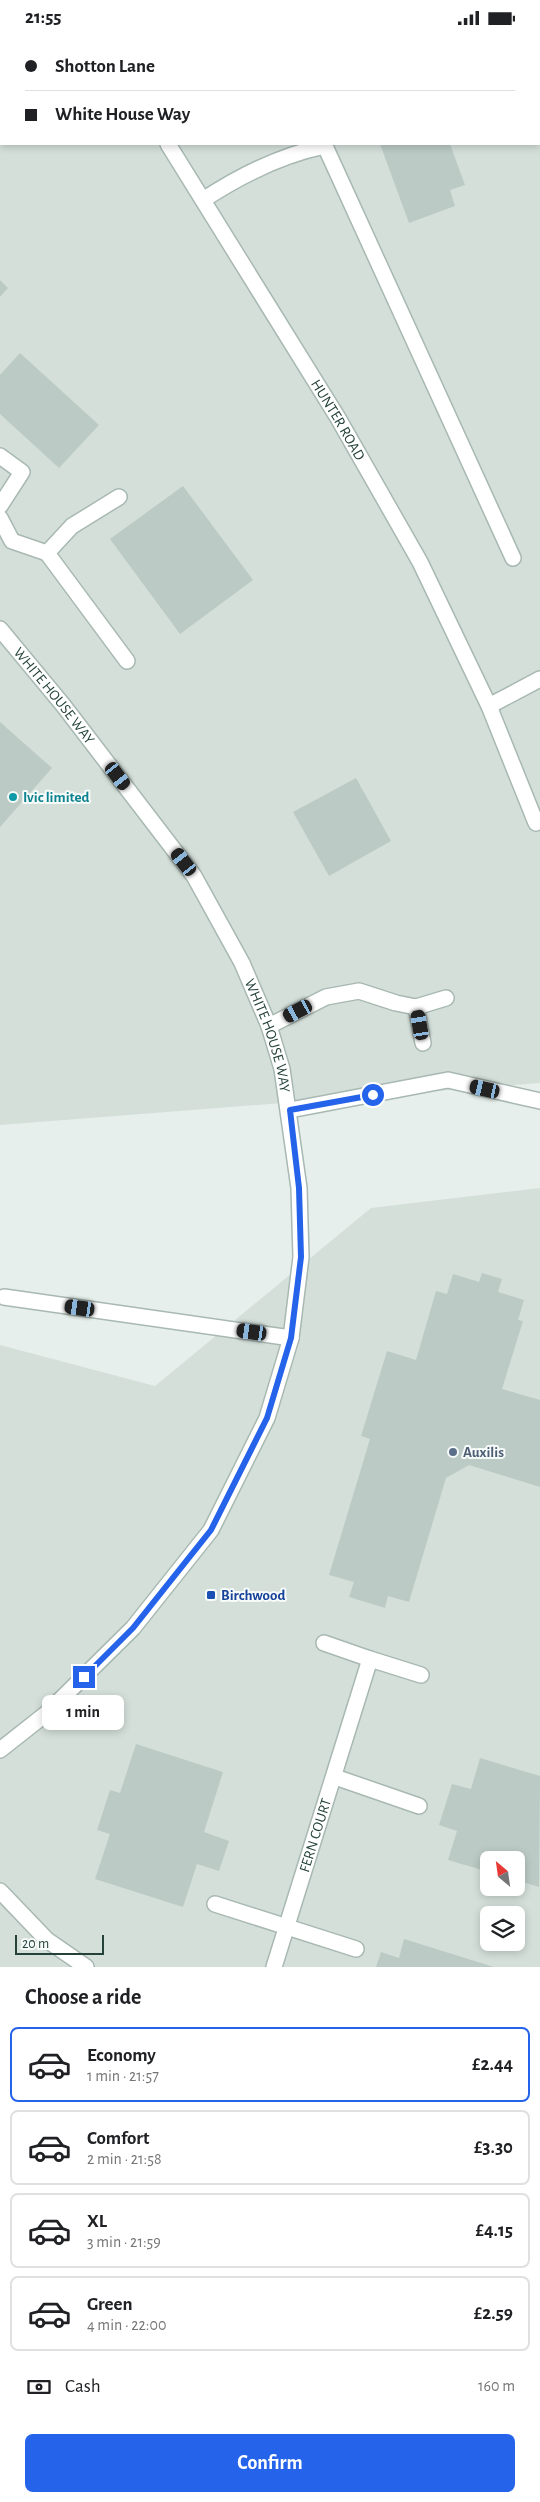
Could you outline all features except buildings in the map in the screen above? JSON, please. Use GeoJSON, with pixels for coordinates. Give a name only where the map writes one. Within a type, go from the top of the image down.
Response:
{"type":"FeatureCollection","features":[{"type":"Feature","properties":{"kind":"street","name":"HUNTER ROAD"},"geometry":{"type":"LineString","coordinates":[[169,145],[338,419],[420,562],[489,706],[536,823]]}},
{"type":"Feature","properties":{"kind":"street"},"geometry":{"type":"LineString","coordinates":[[203,200],[226,185],[273,162],[296,152],[324,145],[513,557]]}},
{"type":"Feature","properties":{"kind":"street"},"geometry":{"type":"LineString","coordinates":[[0,456],[22,472],[0,506]]}},
{"type":"Feature","properties":{"kind":"street"},"geometry":{"type":"LineString","coordinates":[[47,553],[72,526],[118,497]]}},
{"type":"Feature","properties":{"kind":"street"},"geometry":{"type":"LineString","coordinates":[[0,518],[12,541],[47,553],[127,661]]}},
{"type":"Feature","properties":{"kind":"street","name":"WHITE HOUSE WAY"},"geometry":{"type":"LineString","coordinates":[[0,629],[63,705],[194,876],[242,963],[269,1026],[282,1069],[290,1110],[299,1188],[301,1257],[291,1338],[267,1418],[211,1530],[133,1628],[46,1713],[0,1750]]}},
{"type":"Feature","properties":{"kind":"street"},"geometry":{"type":"LineString","coordinates":[[489,706],[540,679]]}},
{"type":"Feature","properties":{"kind":"street"},"geometry":{"type":"LineString","coordinates":[[269,1026],[326,997],[359,991],[396,1003],[416,1007],[446,998]]}},
{"type":"Feature","properties":{"kind":"street"},"geometry":{"type":"LineString","coordinates":[[416,1007],[423,1043]]}},
{"type":"Feature","properties":{"kind":"street"},"geometry":{"type":"LineString","coordinates":[[290,1110],[448,1080],[540,1101]]}},
{"type":"Feature","properties":{"kind":"street"},"geometry":{"type":"LineString","coordinates":[[4,1297],[291,1338]]}},
{"type":"Feature","properties":{"kind":"street"},"geometry":{"type":"LineString","coordinates":[[324,1643],[420,1675]]}},
{"type":"Feature","properties":{"kind":"street","name":"FERN COURT"},"geometry":{"type":"LineString","coordinates":[[274,1967],[358,1706],[370,1659]]}},
{"type":"Feature","properties":{"kind":"street"},"geometry":{"type":"LineString","coordinates":[[335,1777],[419,1806]]}},
{"type":"Feature","properties":{"kind":"street"},"geometry":{"type":"LineString","coordinates":[[0,1891],[47,1940],[86,1967]]}},
{"type":"Feature","properties":{"kind":"street"},"geometry":{"type":"LineString","coordinates":[[215,1904],[356,1949]]}},
{"type":"Feature","properties":{"kind":"shaded area"},"geometry":{"type":"Polygon","coordinates":[[[0,145],[540,145],[540,1083],[0,1125],[0,145]]]}},
{"type":"Feature","properties":{"kind":"shaded area"},"geometry":{"type":"Polygon","coordinates":[[[540,1188],[540,1967],[0,1967],[0,1345],[155,1386],[371,1208],[540,1188]]]}},
{"type":"Feature","properties":{"kind":"place","name":"Ivic limited"},"geometry":{"type":"Point","coordinates":[13,797]}},
{"type":"Feature","properties":{"kind":"place","name":"Auxilis"},"geometry":{"type":"Point","coordinates":[453,1452]}},
{"type":"Feature","properties":{"kind":"place","name":"Birchwood"},"geometry":{"type":"Point","coordinates":[211,1595]}},
{"type":"Feature","properties":{"kind":"route"},"geometry":{"type":"LineString","coordinates":[[84,1677],[133,1628],[211,1530],[267,1418],[291,1338],[301,1257],[299,1188],[290,1110],[373,1095]]}}]}
